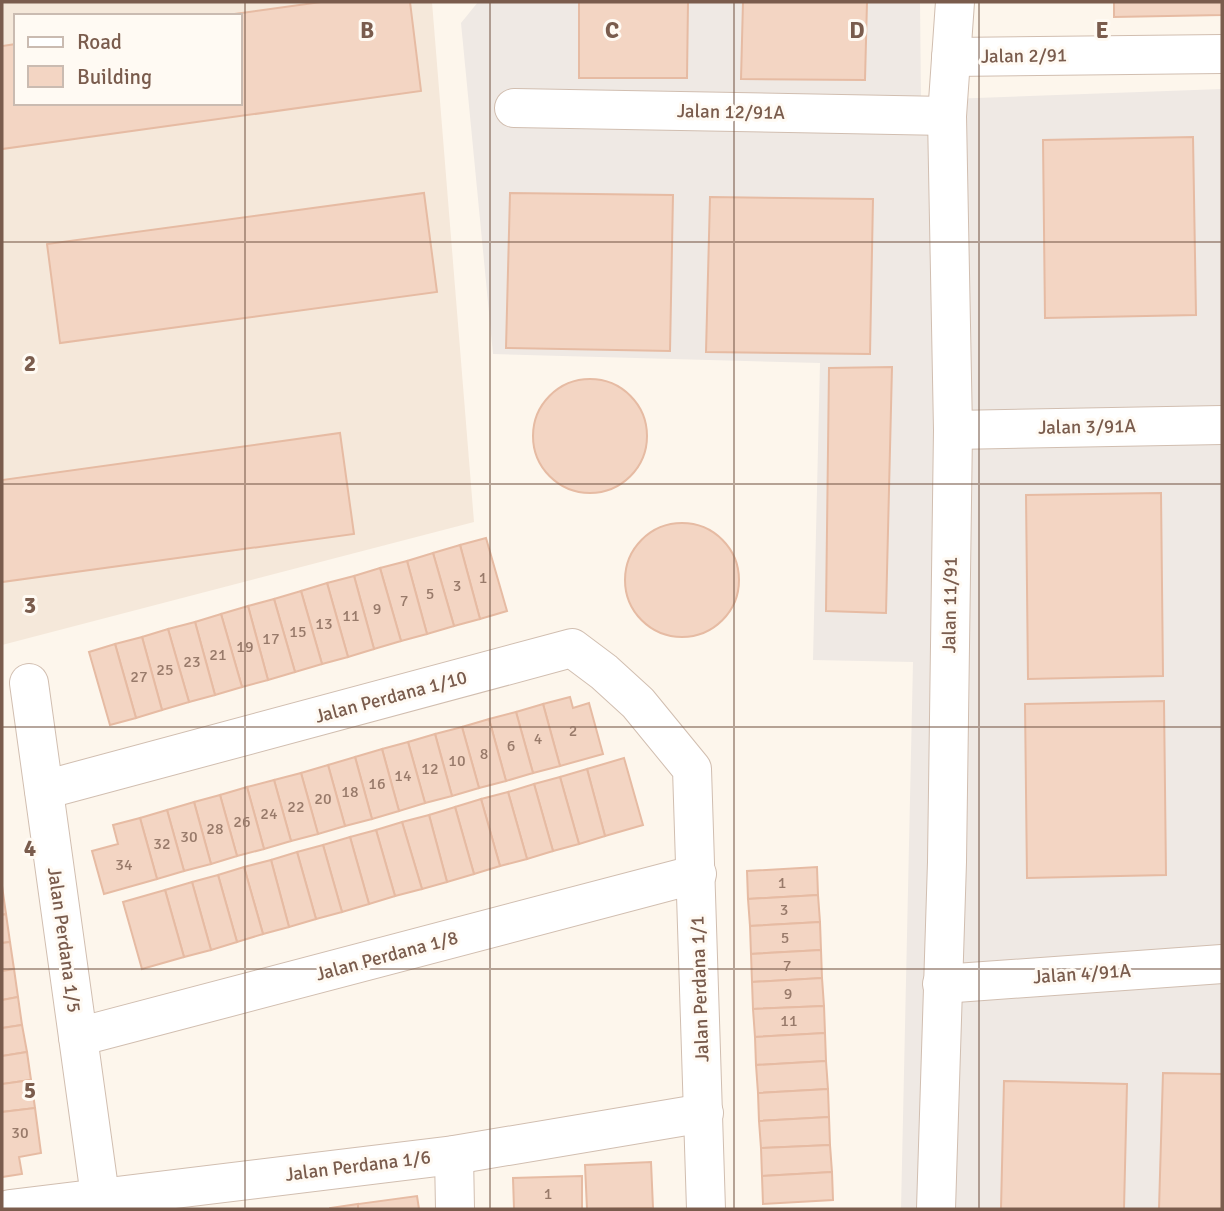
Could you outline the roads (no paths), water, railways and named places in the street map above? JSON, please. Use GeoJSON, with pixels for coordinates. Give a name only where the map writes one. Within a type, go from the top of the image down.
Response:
{"type":"FeatureCollection","features":[{"type":"Feature","properties":{"kind":"street","name":"Jalan 11/91"},"geometry":{"type":"LineString","coordinates":[[936,1209],[947,862],[953,430],[947,116],[955,2]]}},
{"type":"Feature","properties":{"kind":"street","name":"Jalan 2/91"},"geometry":{"type":"LineString","coordinates":[[951,57],[1222,54]]}},
{"type":"Feature","properties":{"kind":"street","name":"Jalan 12/91A"},"geometry":{"type":"LineString","coordinates":[[514,108],[947,116]]}},
{"type":"Feature","properties":{"kind":"street","name":"Jalan 3/91A"},"geometry":{"type":"LineString","coordinates":[[953,430],[1222,425]]}},
{"type":"Feature","properties":{"kind":"street","name":"Jalan Perdana 1/10"},"geometry":{"type":"LineString","coordinates":[[44,790],[572,648],[638,703],[692,769]]}},
{"type":"Feature","properties":{"kind":"street","name":"Jalan Perdana 1/5"},"geometry":{"type":"LineString","coordinates":[[29,684],[100,1196]]}},
{"type":"Feature","properties":{"kind":"street","name":"Jalan Perdana 1/1"},"geometry":{"type":"LineString","coordinates":[[692,769],[706,1209]]}},
{"type":"Feature","properties":{"kind":"street","name":"Jalan Perdana 1/8"},"geometry":{"type":"LineString","coordinates":[[78,1037],[697,874]]}},
{"type":"Feature","properties":{"kind":"street","name":"Jalan 4/91A"},"geometry":{"type":"LineString","coordinates":[[942,984],[1222,964]]}},
{"type":"Feature","properties":{"kind":"street","name":"Jalan Perdana 1/6"},"geometry":{"type":"LineString","coordinates":[[10,1209],[454,1155],[704,1114]]}},
{"type":"Feature","properties":{"kind":"street"},"geometry":{"type":"LineString","coordinates":[[454,1155],[455,1209]]}}]}
